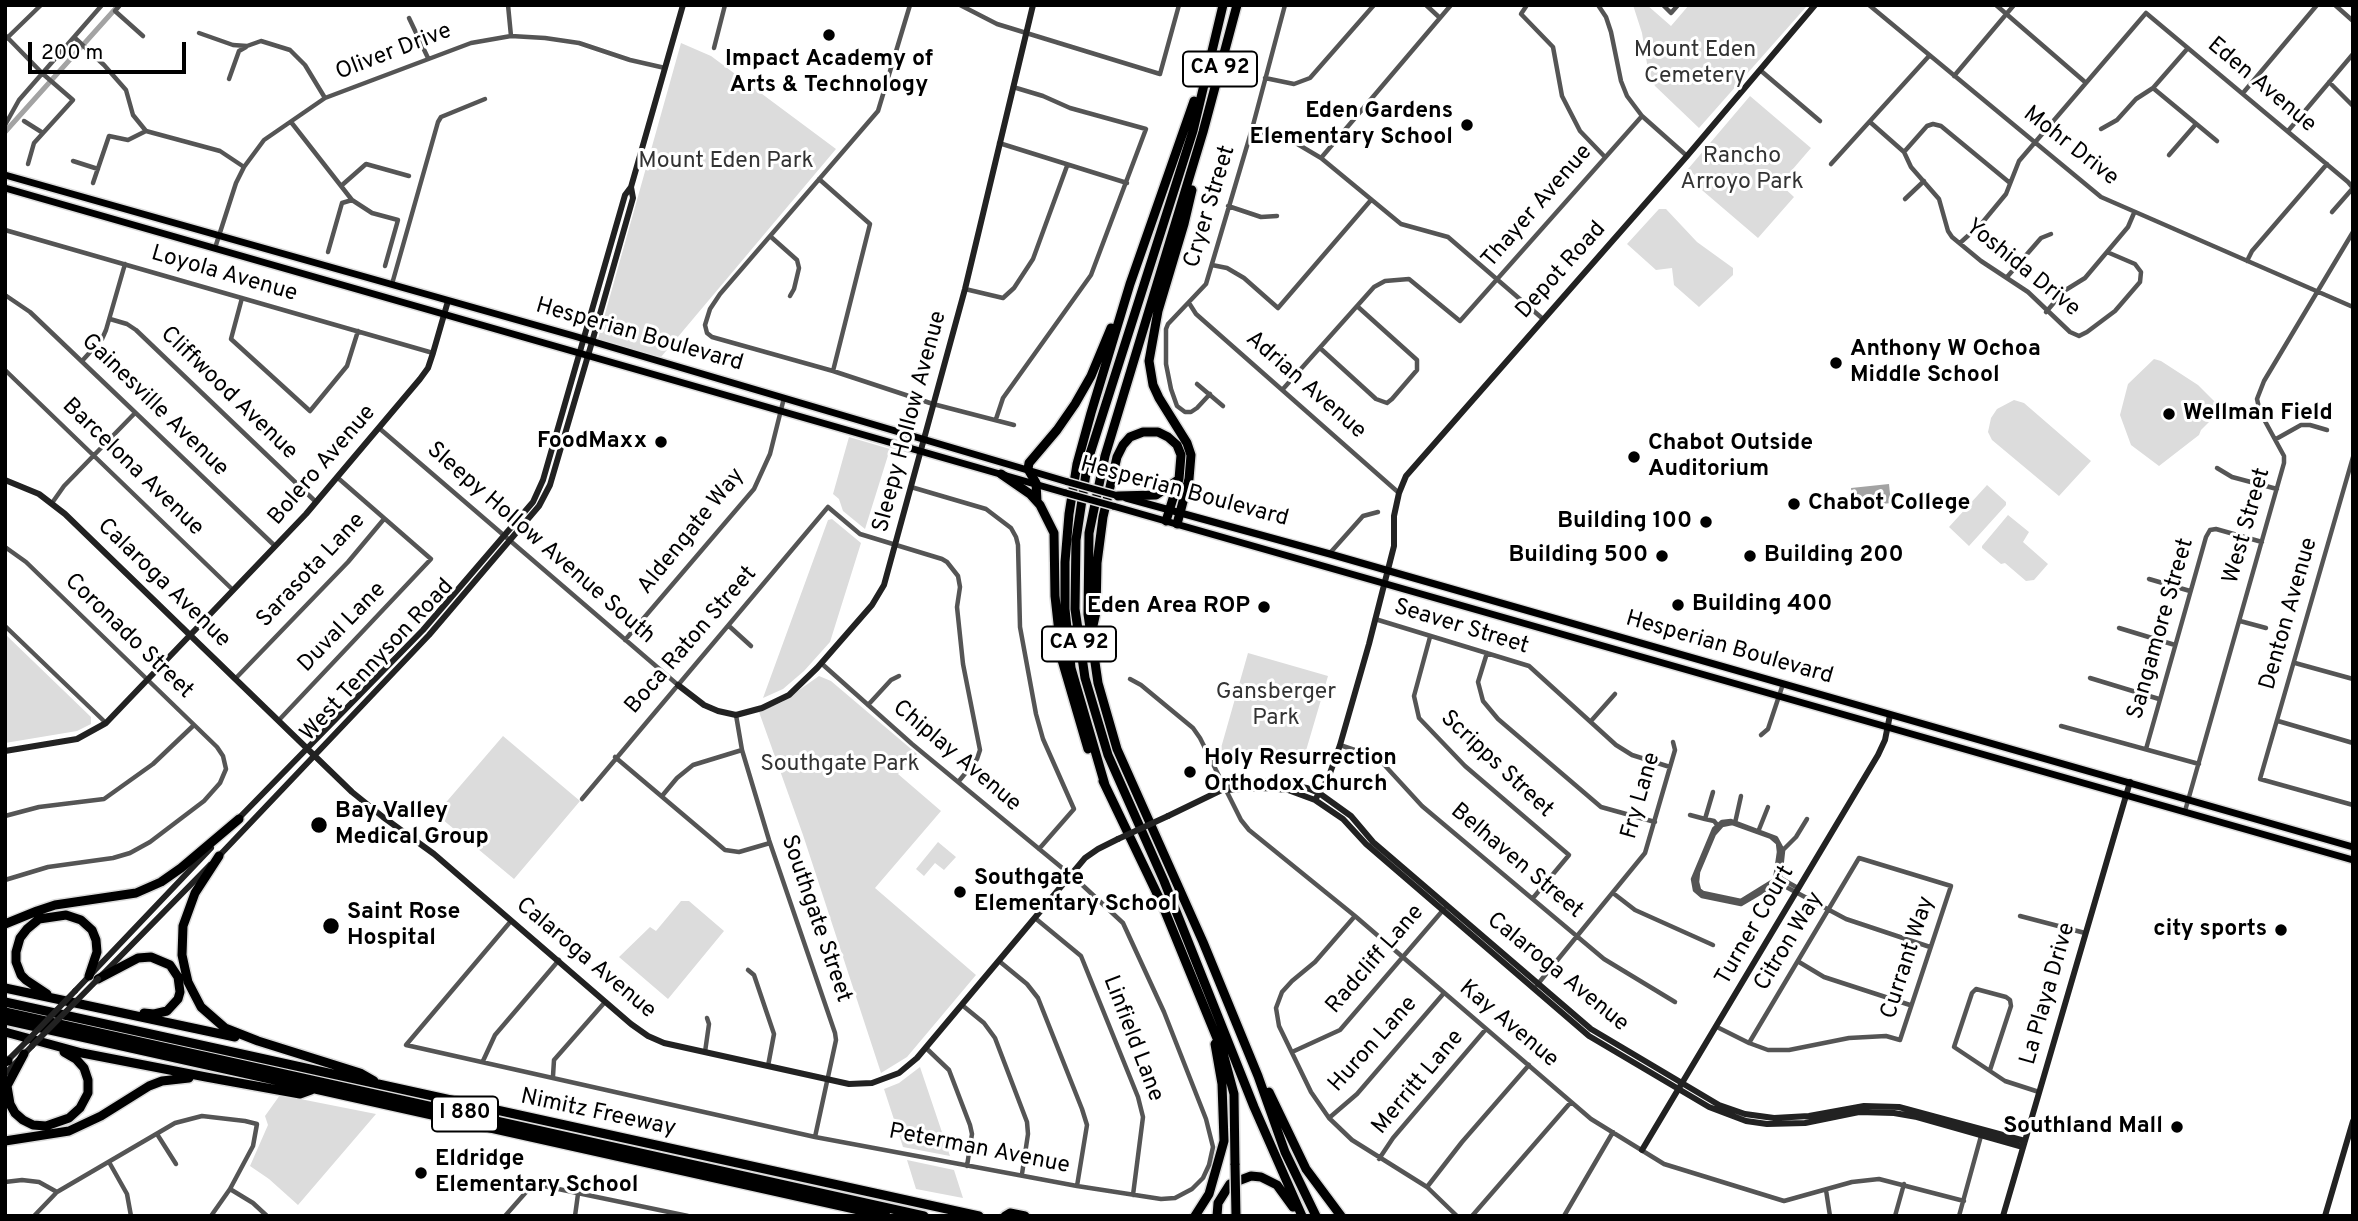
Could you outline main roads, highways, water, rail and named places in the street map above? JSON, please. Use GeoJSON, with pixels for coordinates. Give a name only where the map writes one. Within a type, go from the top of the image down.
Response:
{"type":"FeatureCollection","features":[{"type":"Feature","properties":{"kind":"highway","name":"CA 92"},"geometry":{"type":"LineString","coordinates":[[1223,5],[1193,131],[1088,460],[1076,540],[1075,609],[1085,678],[1103,744],[1164,881],[1300,1216]]}},
{"type":"Feature","properties":{"kind":"highway","name":"CA 92"},"geometry":{"type":"LineString","coordinates":[[1237,5],[1203,132],[1102,466],[1087,556],[1086,591],[1090,638],[1104,705],[1117,749],[1203,942],[1258,1076],[1285,1152],[1316,1216]]}},
{"type":"Feature","properties":{"kind":"highway"},"geometry":{"type":"LineString","coordinates":[[1105,785],[1071,668],[1065,609],[1069,514],[1077,464],[1130,284],[1186,127],[1216,32]]}},
{"type":"Feature","properties":{"kind":"highway"},"geometry":{"type":"LineString","coordinates":[[1177,524],[1191,470],[1191,456],[1187,443],[1153,385],[1149,361],[1158,312],[1184,224],[1203,132]]}},
{"type":"Feature","properties":{"kind":"highway"},"geometry":{"type":"LineString","coordinates":[[1037,502],[1036,483],[1028,469],[1031,460],[1069,414],[1091,376],[1130,284]]}},
{"type":"Feature","properties":{"kind":"highway"},"geometry":{"type":"LineString","coordinates":[[1090,638],[1096,611],[1097,563],[1103,517],[1117,457],[1122,445],[1143,432],[1157,432],[1168,437],[1180,449],[1182,462],[1179,479],[1166,521]]}},
{"type":"Feature","properties":{"kind":"highway"},"geometry":{"type":"LineString","coordinates":[[1002,474],[1037,502],[1046,513],[1054,533],[1055,596],[1062,660],[1080,728],[1094,766],[1162,904],[1223,1053],[1234,1094],[1236,1216]]}},
{"type":"Feature","properties":{"kind":"highway"},"geometry":{"type":"LineString","coordinates":[[1116,495],[1160,494],[1179,479]]}},
{"type":"Feature","properties":{"kind":"highway"},"geometry":{"type":"LineString","coordinates":[[5,924],[55,905],[123,896],[149,888],[181,868],[239,819]]}},
{"type":"Feature","properties":{"kind":"highway"},"geometry":{"type":"LineString","coordinates":[[219,856],[195,893],[187,911],[181,940],[184,969],[195,996],[208,1014],[225,1028],[360,1073],[382,1086]]}},
{"type":"Feature","properties":{"kind":"highway"},"geometry":{"type":"LineString","coordinates":[[52,997],[21,975],[16,962],[16,952],[20,938],[39,919],[66,915],[81,920],[92,930],[97,952],[94,977],[131,960],[146,957],[156,958],[170,965],[178,977],[178,999],[167,1011],[154,1014],[110,1010]]}},
{"type":"Feature","properties":{"kind":"highway"},"geometry":{"type":"LineString","coordinates":[[5,988],[258,1041]]}},
{"type":"Feature","properties":{"kind":"highway","name":"Nimitz Freeway"},"geometry":{"type":"LineString","coordinates":[[5,1002],[979,1216]]}},
{"type":"Feature","properties":{"kind":"highway","name":"I 880"},"geometry":{"type":"LineString","coordinates":[[5,1012],[924,1216]]}},
{"type":"Feature","properties":{"kind":"highway","name":"Nimitz Freeway"},"geometry":{"type":"LineString","coordinates":[[5,1020],[886,1216]]}},
{"type":"Feature","properties":{"kind":"highway"},"geometry":{"type":"LineString","coordinates":[[1195,1216],[1209,1194],[1224,1141],[1222,1084],[1211,1026]]}},
{"type":"Feature","properties":{"kind":"highway"},"geometry":{"type":"LineString","coordinates":[[5,1032],[70,1055],[81,1064],[87,1074],[87,1098],[69,1118],[52,1126],[40,1126],[28,1123],[15,1113],[8,1097],[8,1086],[24,1054]]}},
{"type":"Feature","properties":{"kind":"highway"},"geometry":{"type":"LineString","coordinates":[[32,1043],[300,1094],[313,1090]]}},
{"type":"Feature","properties":{"kind":"highway"},"geometry":{"type":"LineString","coordinates":[[1258,1076],[1269,1092],[1306,1169],[1342,1216]]}},
{"type":"Feature","properties":{"kind":"highway"},"geometry":{"type":"LineString","coordinates":[[5,1141],[69,1131],[162,1081],[206,1077]]}},
{"type":"Feature","properties":{"kind":"highway"},"geometry":{"type":"LineString","coordinates":[[1217,1216],[1218,1203],[1230,1184],[1251,1176],[1261,1177],[1277,1185],[1300,1216]]}},
{"type":"Feature","properties":{"kind":"highway"},"geometry":{"type":"LineString","coordinates":[[1005,1216],[1010,1213],[1025,1216]]}},
{"type":"Feature","properties":{"kind":"main road","name":"Hesperian Boulevard"},"geometry":{"type":"LineString","coordinates":[[5,175],[583,339],[1068,482],[1330,554],[2353,847]]}},
{"type":"Feature","properties":{"kind":"main road","name":"Hesperian Boulevard"},"geometry":{"type":"LineString","coordinates":[[5,188],[2353,860]]}},
{"type":"Feature","properties":{"kind":"waterway"},"geometry":{"type":"LineString","coordinates":[[5,132],[117,7]]}},
{"type":"Feature","properties":{"kind":"place","name":"Impact Academy of Arts & Technology"},"geometry":{"type":"Point","coordinates":[829,35]}},
{"type":"Feature","properties":{"kind":"place","name":"Eden Gardens Elementary School"},"geometry":{"type":"Point","coordinates":[1467,125]}},
{"type":"Feature","properties":{"kind":"place","name":"Anthony W Ochoa Middle School"},"geometry":{"type":"Point","coordinates":[1836,363]}},
{"type":"Feature","properties":{"kind":"place","name":"Wellman Field"},"geometry":{"type":"Point","coordinates":[2169,414]}},
{"type":"Feature","properties":{"kind":"place","name":"FoodMaxx"},"geometry":{"type":"Point","coordinates":[661,442]}},
{"type":"Feature","properties":{"kind":"place","name":"Chabot Outside Auditorium"},"geometry":{"type":"Point","coordinates":[1634,457]}},
{"type":"Feature","properties":{"kind":"place","name":"Chabot College"},"geometry":{"type":"Point","coordinates":[1794,504]}},
{"type":"Feature","properties":{"kind":"place","name":"Building 100"},"geometry":{"type":"Point","coordinates":[1706,522]}},
{"type":"Feature","properties":{"kind":"place","name":"Building 500"},"geometry":{"type":"Point","coordinates":[1662,556]}},
{"type":"Feature","properties":{"kind":"place","name":"Building 200"},"geometry":{"type":"Point","coordinates":[1750,556]}},
{"type":"Feature","properties":{"kind":"place","name":"Building 400"},"geometry":{"type":"Point","coordinates":[1678,605]}},
{"type":"Feature","properties":{"kind":"place","name":"Eden Area ROP"},"geometry":{"type":"Point","coordinates":[1264,607]}},
{"type":"Feature","properties":{"kind":"place","name":"Holy Resurrection Orthodox Church"},"geometry":{"type":"Point","coordinates":[1190,772]}},
{"type":"Feature","properties":{"kind":"place","name":"Bay Valley Medical Group"},"geometry":{"type":"Point","coordinates":[319,825]}},
{"type":"Feature","properties":{"kind":"place","name":"Southgate Elementary School"},"geometry":{"type":"Point","coordinates":[960,892]}},
{"type":"Feature","properties":{"kind":"place","name":"Saint Rose Hospital"},"geometry":{"type":"Point","coordinates":[331,926]}},
{"type":"Feature","properties":{"kind":"place","name":"city sports"},"geometry":{"type":"Point","coordinates":[2281,930]}},
{"type":"Feature","properties":{"kind":"place","name":"Southland Mall"},"geometry":{"type":"Point","coordinates":[2177,1127]}},
{"type":"Feature","properties":{"kind":"place","name":"Eldridge Elementary School"},"geometry":{"type":"Point","coordinates":[421,1173]}},
{"type":"Feature","properties":{"kind":"park label","name":"Mount Eden Cemetery"},"geometry":{"type":"Point","coordinates":[1695,64]}},
{"type":"Feature","properties":{"kind":"park label","name":"Mount Eden Park"},"geometry":{"type":"Point","coordinates":[726,162]}},
{"type":"Feature","properties":{"kind":"park label","name":"Rancho Arroyo Park"},"geometry":{"type":"Point","coordinates":[1742,170]}},
{"type":"Feature","properties":{"kind":"park label","name":"Gansberger Park"},"geometry":{"type":"Point","coordinates":[1276,706]}},
{"type":"Feature","properties":{"kind":"park label","name":"Southgate Park"},"geometry":{"type":"Point","coordinates":[840,765]}}]}
